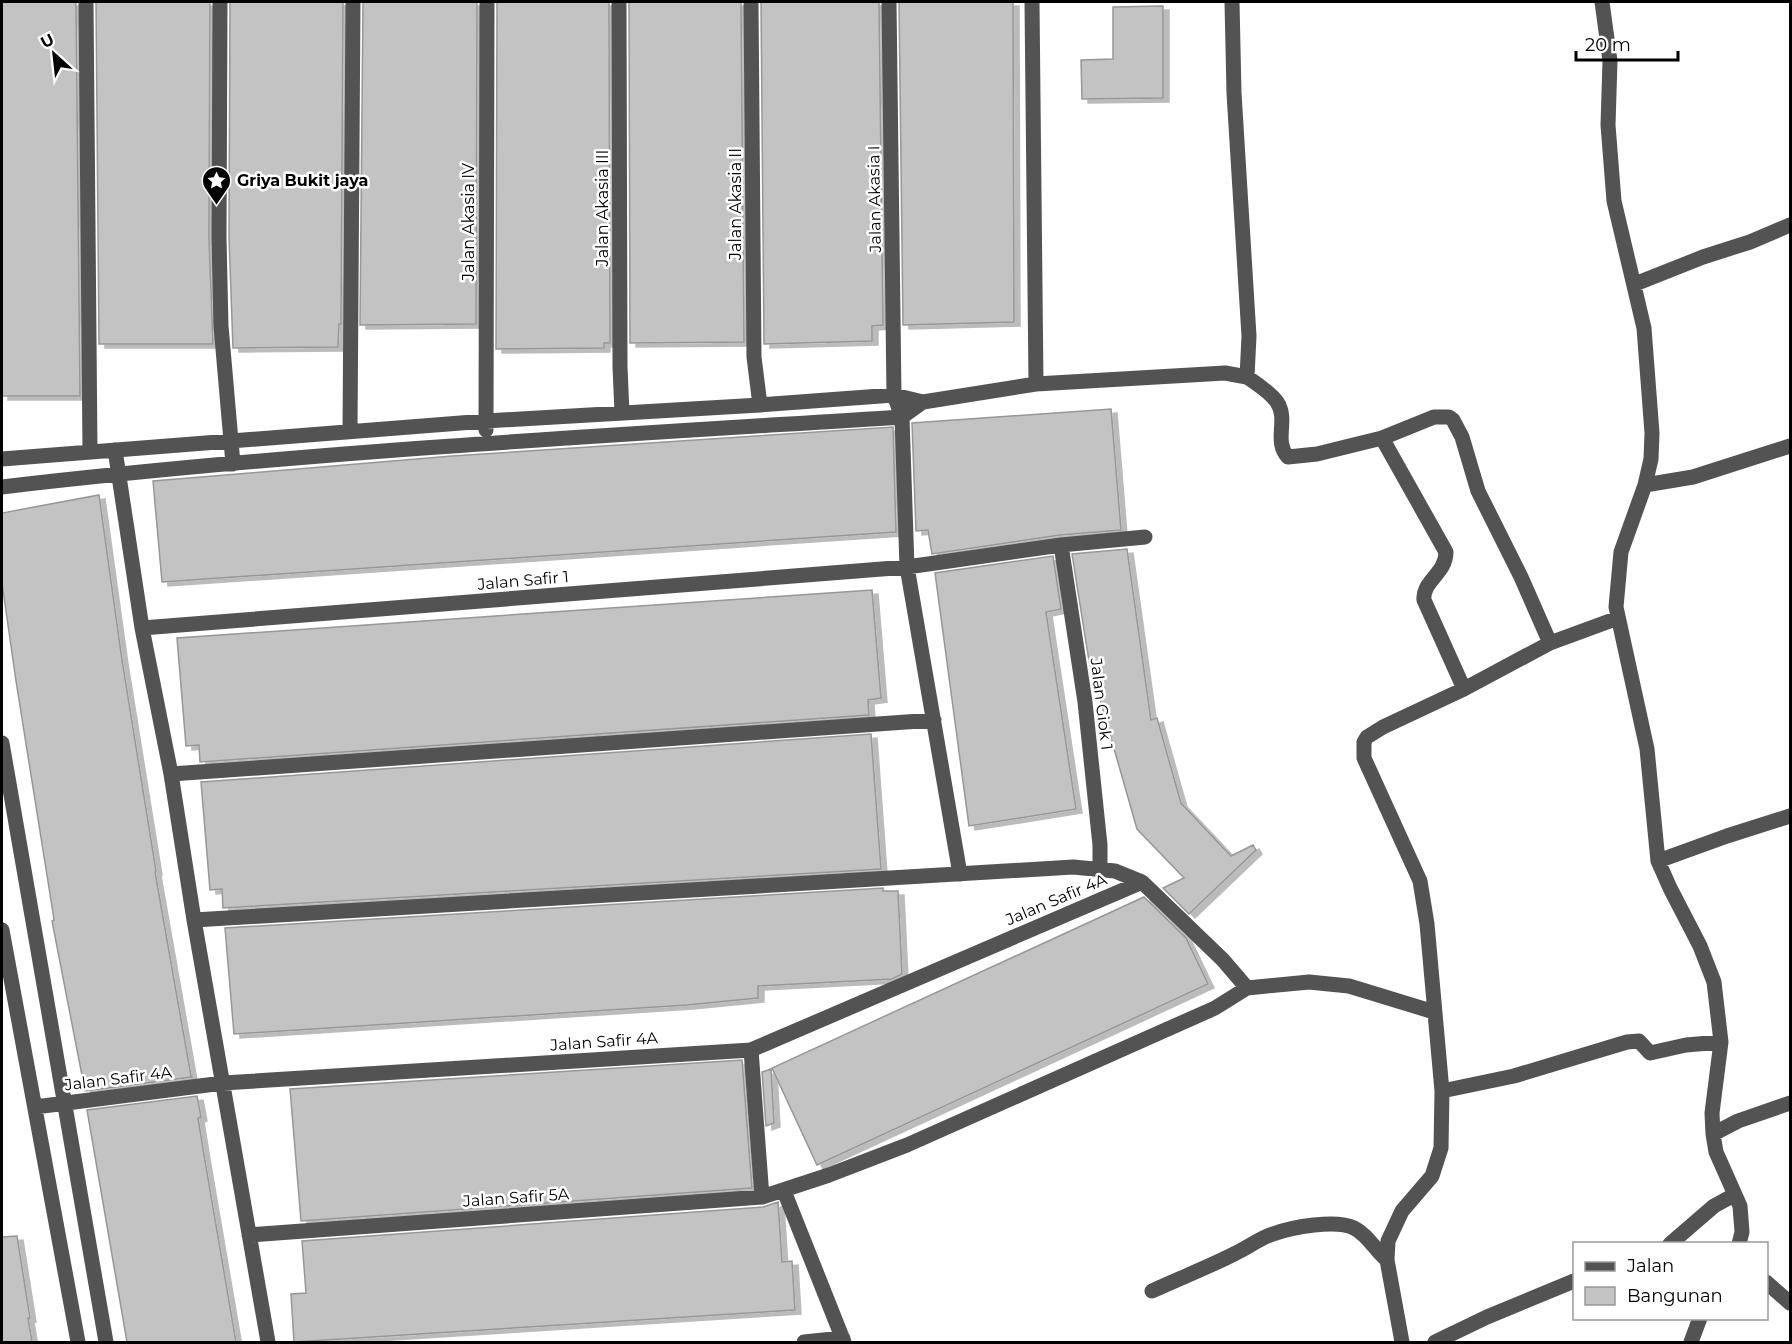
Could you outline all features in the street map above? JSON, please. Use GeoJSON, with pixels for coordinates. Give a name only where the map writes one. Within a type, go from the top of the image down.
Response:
{"type":"FeatureCollection","features":[{"type":"Feature","properties":{"kind":"street"},"geometry":{"type":"LineString","coordinates":[[86,2],[90,451]]}},
{"type":"Feature","properties":{"kind":"street"},"geometry":{"type":"LineString","coordinates":[[220,2],[221,326],[233,464]]}},
{"type":"Feature","properties":{"kind":"street"},"geometry":{"type":"LineString","coordinates":[[350,431],[353,2]]}},
{"type":"Feature","properties":{"kind":"street","name":"Jalan Akasia IV"},"geometry":{"type":"LineString","coordinates":[[486,443],[487,2]]}},
{"type":"Feature","properties":{"kind":"street","name":"Jalan Akasia III"},"geometry":{"type":"LineString","coordinates":[[619,2],[622,414]]}},
{"type":"Feature","properties":{"kind":"street","name":"Jalan Akasia II"},"geometry":{"type":"LineString","coordinates":[[752,2],[754,357],[760,405]]}},
{"type":"Feature","properties":{"kind":"street","name":"Jalan Akasia I"},"geometry":{"type":"LineString","coordinates":[[889,2],[894,395],[902,417],[907,567],[960,874]]}},
{"type":"Feature","properties":{"kind":"street"},"geometry":{"type":"LineString","coordinates":[[1032,2],[1035,384]]}},
{"type":"Feature","properties":{"kind":"street"},"geometry":{"type":"LineString","coordinates":[[1232,2],[1234,93],[1248,313],[1247,377]]}},
{"type":"Feature","properties":{"kind":"street"},"geometry":{"type":"LineString","coordinates":[[1602,2],[1610,61],[1608,125],[1614,201],[1644,328],[1651,408],[1651,459],[1645,485],[1621,552],[1616,596],[1618,618],[1633,677],[1647,749],[1658,861],[1709,966],[1714,982],[1721,1042],[1712,1113],[1713,1134],[1716,1152],[1740,1206],[1742,1233],[1740,1242]]}},
{"type":"Feature","properties":{"kind":"street"},"geometry":{"type":"LineString","coordinates":[[1635,284],[1791,225]]}},
{"type":"Feature","properties":{"kind":"street"},"geometry":{"type":"LineString","coordinates":[[2,459],[231,439],[894,395],[923,402],[1035,384],[1225,373],[1247,377],[1277,402],[1283,420],[1280,440],[1282,452],[1288,457],[1317,454],[1382,438],[1434,417],[1446,416],[1453,420],[1462,438],[1478,491],[1521,577],[1550,643]]}},
{"type":"Feature","properties":{"kind":"street"},"geometry":{"type":"LineString","coordinates":[[2,487],[119,473],[486,443],[902,417],[923,402]]}},
{"type":"Feature","properties":{"kind":"street"},"geometry":{"type":"LineString","coordinates":[[1382,438],[1446,552],[1443,568],[1424,593],[1428,609],[1464,689]]}},
{"type":"Feature","properties":{"kind":"street"},"geometry":{"type":"LineString","coordinates":[[1645,485],[1693,477],[1791,446]]}},
{"type":"Feature","properties":{"kind":"street"},"geometry":{"type":"LineString","coordinates":[[115,450],[142,628],[171,774],[194,920],[268,1342]]}},
{"type":"Feature","properties":{"kind":"street"},"geometry":{"type":"LineString","coordinates":[[907,567],[1061,545],[1145,537]]}},
{"type":"Feature","properties":{"kind":"street","name":"Jalan Giok 1"},"geometry":{"type":"LineString","coordinates":[[1061,545],[1085,702],[1100,845],[1100,869]]}},
{"type":"Feature","properties":{"kind":"street","name":"Jalan Safir 1"},"geometry":{"type":"LineString","coordinates":[[142,628],[907,567]]}},
{"type":"Feature","properties":{"kind":"street"},"geometry":{"type":"LineString","coordinates":[[1402,1342],[1387,1260],[1388,1241],[1393,1226],[1402,1211],[1432,1176],[1441,1148],[1442,1091],[1420,881],[1364,758],[1364,742],[1367,737],[1383,727],[1464,689],[1550,643],[1618,618]]}},
{"type":"Feature","properties":{"kind":"street"},"geometry":{"type":"LineString","coordinates":[[171,774],[934,720]]}},
{"type":"Feature","properties":{"kind":"street"},"geometry":{"type":"LineString","coordinates":[[2,743],[106,1342]]}},
{"type":"Feature","properties":{"kind":"street"},"geometry":{"type":"LineString","coordinates":[[1658,861],[1791,816]]}},
{"type":"Feature","properties":{"kind":"street"},"geometry":{"type":"LineString","coordinates":[[194,920],[1073,867],[1100,869],[1115,871],[1142,882],[1223,960],[1248,988],[1309,982],[1349,986],[1434,1012]]}},
{"type":"Feature","properties":{"kind":"street","name":"Jalan Safir 4A"},"geometry":{"type":"LineString","coordinates":[[35,1107],[223,1083],[751,1050],[1142,882]]}},
{"type":"Feature","properties":{"kind":"street"},"geometry":{"type":"LineString","coordinates":[[2,930],[78,1342]]}},
{"type":"Feature","properties":{"kind":"street","name":"Jalan Safir 5A"},"geometry":{"type":"LineString","coordinates":[[249,1235],[762,1197],[784,1191],[907,1144],[1215,1008],[1248,988]]}},
{"type":"Feature","properties":{"kind":"street"},"geometry":{"type":"LineString","coordinates":[[1442,1091],[1514,1076],[1627,1042],[1639,1041],[1650,1053],[1686,1045],[1721,1042]]}},
{"type":"Feature","properties":{"kind":"street"},"geometry":{"type":"LineString","coordinates":[[751,1050],[762,1197]]}},
{"type":"Feature","properties":{"kind":"street"},"geometry":{"type":"LineString","coordinates":[[1713,1134],[1738,1120],[1791,1103]]}},
{"type":"Feature","properties":{"kind":"street"},"geometry":{"type":"LineString","coordinates":[[784,1191],[843,1340],[804,1342]]}},
{"type":"Feature","properties":{"kind":"street"},"geometry":{"type":"LineString","coordinates":[[1672,1242],[1714,1206],[1734,1195]]}},
{"type":"Feature","properties":{"kind":"street"},"geometry":{"type":"LineString","coordinates":[[1152,1291],[1237,1253],[1271,1234],[1292,1228],[1330,1224],[1353,1227],[1367,1237],[1387,1260]]}},
{"type":"Feature","properties":{"kind":"street"},"geometry":{"type":"LineString","coordinates":[[1435,1342],[1487,1317],[1573,1282]]}},
{"type":"Feature","properties":{"kind":"street"},"geometry":{"type":"LineString","coordinates":[[1768,1282],[1791,1303]]}},
{"type":"Feature","properties":{"kind":"street"},"geometry":{"type":"LineString","coordinates":[[1691,1342],[1699,1320]]}},
{"type":"Feature","properties":{"kind":"building"},"geometry":{"type":"Polygon","coordinates":[[[2,2],[76,2],[80,396],[2,396],[2,2]]]}},
{"type":"Feature","properties":{"kind":"building"},"geometry":{"type":"Polygon","coordinates":[[[96,2],[210,2],[209,238],[213,344],[99,344],[96,2]]]}},
{"type":"Feature","properties":{"kind":"building"},"geometry":{"type":"Polygon","coordinates":[[[230,2],[343,2],[341,324],[339,324],[338,347],[233,348],[229,238],[230,2]]]}},
{"type":"Feature","properties":{"kind":"building"},"geometry":{"type":"Polygon","coordinates":[[[363,2],[477,2],[476,324],[360,325],[363,2]]]}},
{"type":"Feature","properties":{"kind":"building"},"geometry":{"type":"Polygon","coordinates":[[[497,2],[609,2],[610,343],[604,343],[604,348],[496,349],[497,2]]]}},
{"type":"Feature","properties":{"kind":"building"},"geometry":{"type":"Polygon","coordinates":[[[629,2],[741,2],[744,342],[630,343],[629,2]]]}},
{"type":"Feature","properties":{"kind":"building"},"geometry":{"type":"Polygon","coordinates":[[[761,2],[879,2],[883,325],[872,326],[872,341],[764,344],[761,2]]]}},
{"type":"Feature","properties":{"kind":"building"},"geometry":{"type":"Polygon","coordinates":[[[899,2],[1013,2],[1014,322],[903,325],[899,2]]]}},
{"type":"Feature","properties":{"kind":"building"},"geometry":{"type":"Polygon","coordinates":[[[1163,6],[1163,98],[1082,99],[1081,60],[1113,59],[1113,7],[1163,6]]]}},
{"type":"Feature","properties":{"kind":"building"},"geometry":{"type":"Polygon","coordinates":[[[1111,409],[1121,530],[1060,535],[932,554],[928,530],[916,531],[912,423],[1111,409]]]}},
{"type":"Feature","properties":{"kind":"building"},"geometry":{"type":"Polygon","coordinates":[[[893,427],[896,532],[162,582],[153,481],[452,456],[893,427]]]}},
{"type":"Feature","properties":{"kind":"building"},"geometry":{"type":"Polygon","coordinates":[[[99,495],[155,872],[192,1077],[85,1091],[52,921],[54,920],[16,681],[2,583],[2,513],[99,495]]]}},
{"type":"Feature","properties":{"kind":"building"},"geometry":{"type":"Polygon","coordinates":[[[1127,549],[1151,720],[1157,718],[1181,803],[1231,856],[1253,845],[1256,850],[1189,914],[1163,888],[1184,878],[1137,829],[1089,661],[1072,554],[1127,549]]]}},
{"type":"Feature","properties":{"kind":"building"},"geometry":{"type":"Polygon","coordinates":[[[1053,556],[1061,609],[1046,612],[1076,809],[969,826],[935,573],[1053,556]]]}},
{"type":"Feature","properties":{"kind":"building"},"geometry":{"type":"Polygon","coordinates":[[[872,590],[881,698],[868,700],[869,715],[200,762],[199,745],[186,746],[177,638],[872,590]]]}},
{"type":"Feature","properties":{"kind":"building"},"geometry":{"type":"Polygon","coordinates":[[[871,734],[881,869],[223,908],[222,889],[210,890],[201,782],[871,734]]]}},
{"type":"Feature","properties":{"kind":"building"},"geometry":{"type":"Polygon","coordinates":[[[883,888],[883,891],[898,891],[902,974],[892,979],[758,986],[758,998],[687,1005],[234,1034],[225,928],[883,888]]]}},
{"type":"Feature","properties":{"kind":"building"},"geometry":{"type":"Polygon","coordinates":[[[1144,897],[1186,938],[1208,984],[817,1165],[772,1068],[1144,897]]]}},
{"type":"Feature","properties":{"kind":"building"},"geometry":{"type":"Polygon","coordinates":[[[742,1060],[752,1188],[301,1221],[290,1089],[742,1060]]]}},
{"type":"Feature","properties":{"kind":"building"},"geometry":{"type":"Polygon","coordinates":[[[771,1069],[774,1123],[766,1126],[762,1072],[771,1069]]]}},
{"type":"Feature","properties":{"kind":"building"},"geometry":{"type":"Polygon","coordinates":[[[197,1096],[201,1117],[198,1118],[236,1342],[127,1342],[87,1110],[197,1096]]]}},
{"type":"Feature","properties":{"kind":"building"},"geometry":{"type":"Polygon","coordinates":[[[778,1202],[782,1262],[792,1261],[795,1310],[294,1342],[291,1294],[306,1293],[302,1241],[763,1207],[778,1202]]]}},
{"type":"Feature","properties":{"kind":"building"},"geometry":{"type":"Polygon","coordinates":[[[17,1236],[32,1342],[2,1342],[2,1237],[17,1236]]]}},
{"type":"Feature","properties":{"kind":"place","name":"Griya Bukit jaya"},"geometry":{"type":"Point","coordinates":[216,206]}}]}
